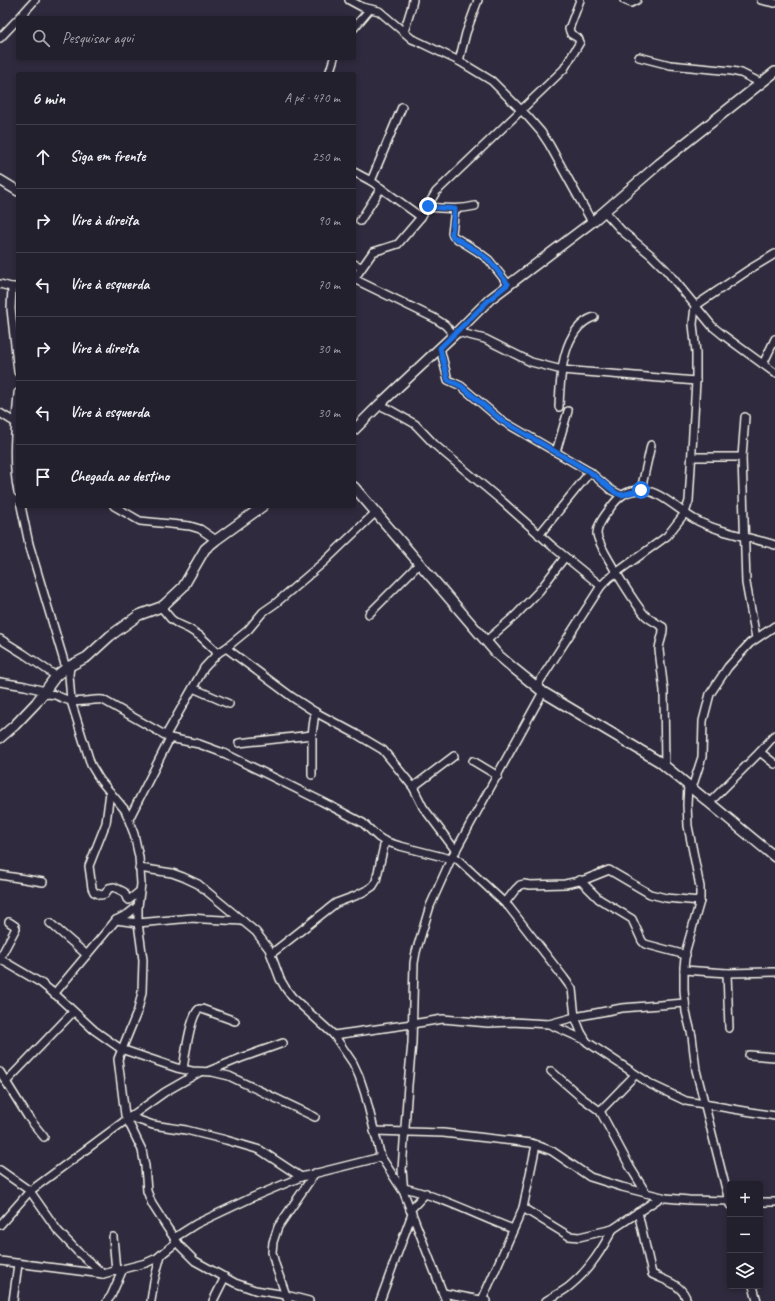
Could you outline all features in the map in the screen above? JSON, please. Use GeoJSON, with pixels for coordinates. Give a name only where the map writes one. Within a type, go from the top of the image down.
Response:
{"type":"FeatureCollection","features":[{"type":"Feature","properties":{"kind":"street"},"geometry":{"type":"LineString","coordinates":[[20,16],[35,0]]}},
{"type":"Feature","properties":{"kind":"street"},"geometry":{"type":"LineString","coordinates":[[348,0],[362,7],[379,11],[412,39],[459,61],[492,81],[541,132],[592,222]]}},
{"type":"Feature","properties":{"kind":"street"},"geometry":{"type":"LineString","coordinates":[[404,32],[413,0]]}},
{"type":"Feature","properties":{"kind":"street"},"geometry":{"type":"LineString","coordinates":[[459,61],[466,33],[478,0]]}},
{"type":"Feature","properties":{"kind":"street"},"geometry":{"type":"LineString","coordinates":[[356,276],[373,252],[398,244],[421,217],[436,192],[542,92],[564,69],[577,48],[580,40],[571,34],[570,29],[580,0]]}},
{"type":"Feature","properties":{"kind":"street"},"geometry":{"type":"LineString","coordinates":[[624,0],[630,4],[637,0]]}},
{"type":"Feature","properties":{"kind":"street"},"geometry":{"type":"LineString","coordinates":[[761,0],[775,3]]}},
{"type":"Feature","properties":{"kind":"street"},"geometry":{"type":"LineString","coordinates":[[356,26],[370,9]]}},
{"type":"Feature","properties":{"kind":"street"},"geometry":{"type":"LineString","coordinates":[[0,38],[16,20]]}},
{"type":"Feature","properties":{"kind":"street"},"geometry":{"type":"LineString","coordinates":[[639,57],[670,65],[732,71],[741,73],[761,83]]}},
{"type":"Feature","properties":{"kind":"street"},"geometry":{"type":"LineString","coordinates":[[330,72],[333,60]]}},
{"type":"Feature","properties":{"kind":"street"},"geometry":{"type":"LineString","coordinates":[[356,428],[456,334],[490,299],[592,222],[659,164],[775,72]]}},
{"type":"Feature","properties":{"kind":"street"},"geometry":{"type":"LineString","coordinates":[[371,181],[402,106]]}},
{"type":"Feature","properties":{"kind":"street"},"geometry":{"type":"LineString","coordinates":[[356,173],[371,181],[421,217]]}},
{"type":"Feature","properties":{"kind":"street"},"geometry":{"type":"LineString","coordinates":[[1,182],[16,190]]}},
{"type":"Feature","properties":{"kind":"street"},"geometry":{"type":"LineString","coordinates":[[360,220],[381,188]]}},
{"type":"Feature","properties":{"kind":"street"},"geometry":{"type":"LineString","coordinates":[[427,207],[455,209],[475,206]]}},
{"type":"Feature","properties":{"kind":"street"},"geometry":{"type":"LineString","coordinates":[[455,209],[452,236],[489,260],[508,284]]}},
{"type":"Feature","properties":{"kind":"street"},"geometry":{"type":"LineString","coordinates":[[604,211],[622,230],[666,270],[681,287],[694,306],[723,336],[775,373]]}},
{"type":"Feature","properties":{"kind":"street"},"geometry":{"type":"LineString","coordinates":[[694,306],[775,254]]}},
{"type":"Feature","properties":{"kind":"street"},"geometry":{"type":"LineString","coordinates":[[356,265],[361,267]]}},
{"type":"Feature","properties":{"kind":"street"},"geometry":{"type":"LineString","coordinates":[[356,280],[434,318],[456,334],[485,340],[531,362],[562,370],[696,381]]}},
{"type":"Feature","properties":{"kind":"street"},"geometry":{"type":"LineString","coordinates":[[0,284],[15,287],[11,309],[16,354]]}},
{"type":"Feature","properties":{"kind":"street"},"geometry":{"type":"LineString","coordinates":[[446,1301],[411,1212],[404,1191],[402,1170],[412,1043],[413,987],[416,952],[430,906],[453,855],[498,776],[540,690],[601,586],[609,578],[667,536],[685,513],[688,501],[692,457],[696,381],[696,354],[693,324],[694,306]]}},
{"type":"Feature","properties":{"kind":"street"},"geometry":{"type":"LineString","coordinates":[[559,406],[562,370],[571,338],[585,321],[594,317]]}},
{"type":"Feature","properties":{"kind":"street"},"geometry":{"type":"LineString","coordinates":[[763,364],[775,339]]}},
{"type":"Feature","properties":{"kind":"street"},"geometry":{"type":"LineString","coordinates":[[440,348],[448,380],[461,386],[501,420],[590,472],[611,490],[621,495]]}},
{"type":"Feature","properties":{"kind":"street"},"geometry":{"type":"LineString","coordinates":[[379,405],[392,410],[415,424],[435,445],[503,502],[565,557],[601,586]]}},
{"type":"Feature","properties":{"kind":"street"},"geometry":{"type":"LineString","coordinates":[[556,452],[568,411]]}},
{"type":"Feature","properties":{"kind":"street"},"geometry":{"type":"LineString","coordinates":[[0,413],[16,425]]}},
{"type":"Feature","properties":{"kind":"street"},"geometry":{"type":"LineString","coordinates":[[745,417],[742,457],[746,583],[756,638]]}},
{"type":"Feature","properties":{"kind":"street"},"geometry":{"type":"LineString","coordinates":[[16,444],[16,471]]}},
{"type":"Feature","properties":{"kind":"street"},"geometry":{"type":"LineString","coordinates":[[641,490],[652,445]]}},
{"type":"Feature","properties":{"kind":"street"},"geometry":{"type":"LineString","coordinates":[[692,457],[742,457]]}},
{"type":"Feature","properties":{"kind":"street"},"geometry":{"type":"LineString","coordinates":[[539,534],[590,472]]}},
{"type":"Feature","properties":{"kind":"street"},"geometry":{"type":"LineString","coordinates":[[356,489],[486,641],[512,667],[540,690],[665,767],[775,857]]}},
{"type":"Feature","properties":{"kind":"street"},"geometry":{"type":"LineString","coordinates":[[665,767],[664,691],[659,650],[659,645],[664,632],[662,627],[645,614],[616,573],[600,544],[597,529],[621,495],[641,490],[654,494],[696,520],[744,537],[775,545]]}},
{"type":"Feature","properties":{"kind":"street"},"geometry":{"type":"LineString","coordinates":[[21,508],[29,544],[68,667],[71,701],[91,765],[100,780],[125,810],[139,857],[139,868],[141,875],[138,923],[143,960],[142,992],[138,1010],[118,1058],[125,1115],[128,1118],[142,1150],[149,1197],[175,1240],[195,1261],[225,1277],[255,1290],[287,1298],[308,1301]]}},
{"type":"Feature","properties":{"kind":"street"},"geometry":{"type":"LineString","coordinates":[[117,508],[140,521],[190,526],[200,529],[216,540]]}},
{"type":"Feature","properties":{"kind":"street"},"geometry":{"type":"LineString","coordinates":[[0,738],[15,725],[56,676],[68,667],[87,657],[110,636],[139,615],[161,607],[183,587],[205,549],[260,508]]}},
{"type":"Feature","properties":{"kind":"street"},"geometry":{"type":"LineString","coordinates":[[129,820],[168,736],[204,668],[218,653],[248,630],[263,612],[276,603],[325,561],[376,512]]}},
{"type":"Feature","properties":{"kind":"street"},"geometry":{"type":"LineString","coordinates":[[486,641],[540,590],[565,557]]}},
{"type":"Feature","properties":{"kind":"street"},"geometry":{"type":"LineString","coordinates":[[369,614],[420,563]]}},
{"type":"Feature","properties":{"kind":"street"},"geometry":{"type":"LineString","coordinates":[[161,607],[171,619],[200,636],[218,653]]}},
{"type":"Feature","properties":{"kind":"street"},"geometry":{"type":"LineString","coordinates":[[727,1191],[696,1070],[685,1002],[684,970],[686,955],[700,900],[700,888],[688,826],[687,805],[690,786],[702,757],[703,721],[710,694],[728,667],[756,638],[775,626]]}},
{"type":"Feature","properties":{"kind":"street"},"geometry":{"type":"LineString","coordinates":[[0,639],[56,676]]}},
{"type":"Feature","properties":{"kind":"street"},"geometry":{"type":"LineString","coordinates":[[226,648],[292,697],[315,712],[383,750],[413,787],[423,807],[453,855],[505,903],[572,989],[575,1017],[585,1040]]}},
{"type":"Feature","properties":{"kind":"street"},"geometry":{"type":"LineString","coordinates":[[0,682],[25,686],[43,693],[57,695],[71,701],[96,699],[103,700],[168,736],[199,744],[236,759],[352,816],[385,841],[400,846],[453,855]]}},
{"type":"Feature","properties":{"kind":"street"},"geometry":{"type":"LineString","coordinates":[[193,688],[230,704]]}},
{"type":"Feature","properties":{"kind":"street"},"geometry":{"type":"LineString","coordinates":[[312,775],[312,736],[315,712]]}},
{"type":"Feature","properties":{"kind":"street"},"geometry":{"type":"LineString","coordinates":[[710,803],[775,735]]}},
{"type":"Feature","properties":{"kind":"street"},"geometry":{"type":"LineString","coordinates":[[239,742],[312,736]]}},
{"type":"Feature","properties":{"kind":"street"},"geometry":{"type":"LineString","coordinates":[[760,752],[775,764]]}},
{"type":"Feature","properties":{"kind":"street"},"geometry":{"type":"LineString","coordinates":[[413,787],[454,756]]}},
{"type":"Feature","properties":{"kind":"street"},"geometry":{"type":"LineString","coordinates":[[473,761],[498,776]]}},
{"type":"Feature","properties":{"kind":"street"},"geometry":{"type":"LineString","coordinates":[[110,792],[106,824],[89,866],[92,888],[96,893],[103,895],[109,888],[114,888],[124,892],[129,900],[140,891]]}},
{"type":"Feature","properties":{"kind":"street"},"geometry":{"type":"LineString","coordinates":[[271,954],[336,903],[356,896],[372,886],[376,880],[385,841]]}},
{"type":"Feature","properties":{"kind":"street"},"geometry":{"type":"LineString","coordinates":[[139,868],[172,873],[198,884],[256,932],[271,954],[274,965],[286,989],[292,997],[334,1035],[353,1063],[365,1094],[381,1157],[404,1191]]}},
{"type":"Feature","properties":{"kind":"street"},"geometry":{"type":"LineString","coordinates":[[505,903],[520,885],[565,884],[609,870],[650,894],[666,898],[700,900]]}},
{"type":"Feature","properties":{"kind":"street"},"geometry":{"type":"LineString","coordinates":[[0,875],[43,882]]}},
{"type":"Feature","properties":{"kind":"street"},"geometry":{"type":"LineString","coordinates":[[580,880],[599,899],[632,919],[642,941],[645,944],[686,955]]}},
{"type":"Feature","properties":{"kind":"street"},"geometry":{"type":"LineString","coordinates":[[54,994],[116,920],[128,914],[138,906]]}},
{"type":"Feature","properties":{"kind":"street"},"geometry":{"type":"LineString","coordinates":[[116,920],[138,923],[192,918],[204,920],[243,921]]}},
{"type":"Feature","properties":{"kind":"street"},"geometry":{"type":"LineString","coordinates":[[0,969],[1,960],[16,928],[9,922]]}},
{"type":"Feature","properties":{"kind":"street"},"geometry":{"type":"LineString","coordinates":[[50,923],[87,955]]}},
{"type":"Feature","properties":{"kind":"street"},"geometry":{"type":"LineString","coordinates":[[1,960],[41,983],[94,1030],[121,1049],[164,1065],[203,1072],[219,1072],[315,1116]]}},
{"type":"Feature","properties":{"kind":"street"},"geometry":{"type":"LineString","coordinates":[[684,970],[727,973],[775,972]]}},
{"type":"Feature","properties":{"kind":"street"},"geometry":{"type":"LineString","coordinates":[[727,973],[729,1028]]}},
{"type":"Feature","properties":{"kind":"street"},"geometry":{"type":"LineString","coordinates":[[334,1035],[443,1018],[488,1023],[512,1022],[549,1024],[575,1017],[622,1008],[685,1002]]}},
{"type":"Feature","properties":{"kind":"street"},"geometry":{"type":"LineString","coordinates":[[182,1069],[190,1027],[196,1011],[202,1009],[235,1021]]}},
{"type":"Feature","properties":{"kind":"street"},"geometry":{"type":"LineString","coordinates":[[6,1082],[73,1012]]}},
{"type":"Feature","properties":{"kind":"street"},"geometry":{"type":"LineString","coordinates":[[549,1024],[585,1040],[635,1075],[686,1102],[775,1116]]}},
{"type":"Feature","properties":{"kind":"street"},"geometry":{"type":"LineString","coordinates":[[0,1225],[30,1191],[165,1092],[203,1072],[283,1043]]}},
{"type":"Feature","properties":{"kind":"street"},"geometry":{"type":"LineString","coordinates":[[750,1055],[775,1057]]}},
{"type":"Feature","properties":{"kind":"street"},"geometry":{"type":"LineString","coordinates":[[551,1071],[582,1098],[600,1111],[630,1167],[646,1193]]}},
{"type":"Feature","properties":{"kind":"street"},"geometry":{"type":"LineString","coordinates":[[0,1072],[28,1117],[44,1137]]}},
{"type":"Feature","properties":{"kind":"street"},"geometry":{"type":"LineString","coordinates":[[600,1111],[635,1075]]}},
{"type":"Feature","properties":{"kind":"street"},"geometry":{"type":"LineString","coordinates":[[128,1118],[153,1125],[186,1130],[260,1150],[301,1177]]}},
{"type":"Feature","properties":{"kind":"street"},"geometry":{"type":"LineString","coordinates":[[374,1131],[450,1134],[500,1139],[536,1145],[552,1152],[590,1177],[661,1197],[727,1202]]}},
{"type":"Feature","properties":{"kind":"street"},"geometry":{"type":"LineString","coordinates":[[443,1293],[484,1301],[523,1208],[536,1145]]}},
{"type":"Feature","properties":{"kind":"street"},"geometry":{"type":"LineString","coordinates":[[0,1261],[103,1274],[146,1263],[161,1254],[175,1240],[196,1224],[253,1197],[301,1177],[381,1157]]}},
{"type":"Feature","properties":{"kind":"street"},"geometry":{"type":"LineString","coordinates":[[0,1170],[30,1191],[58,1231],[78,1252],[103,1274]]}},
{"type":"Feature","properties":{"kind":"street"},"geometry":{"type":"LineString","coordinates":[[287,1298],[272,1252],[273,1242],[278,1227],[315,1173]]}},
{"type":"Feature","properties":{"kind":"street"},"geometry":{"type":"LineString","coordinates":[[404,1191],[426,1193],[513,1229]]}},
{"type":"Feature","properties":{"kind":"street"},"geometry":{"type":"LineString","coordinates":[[380,1301],[411,1212],[426,1193]]}},
{"type":"Feature","properties":{"kind":"street"},"geometry":{"type":"LineString","coordinates":[[523,1208],[569,1236],[579,1237],[613,1229],[661,1197]]}},
{"type":"Feature","properties":{"kind":"street"},"geometry":{"type":"LineString","coordinates":[[763,1202],[775,1202]]}},
{"type":"Feature","properties":{"kind":"street"},"geometry":{"type":"LineString","coordinates":[[638,1212],[652,1274],[670,1281],[686,1295],[687,1301]]}},
{"type":"Feature","properties":{"kind":"street"},"geometry":{"type":"LineString","coordinates":[[546,1301],[572,1284],[582,1274],[601,1252],[613,1229]]}},
{"type":"Feature","properties":{"kind":"street"},"geometry":{"type":"LineString","coordinates":[[107,1301],[111,1296],[120,1270],[113,1237]]}},
{"type":"Feature","properties":{"kind":"street"},"geometry":{"type":"LineString","coordinates":[[151,1301],[154,1281],[161,1254]]}},
{"type":"Feature","properties":{"kind":"street"},"geometry":{"type":"LineString","coordinates":[[13,1301],[18,1264]]}},
{"type":"Feature","properties":{"kind":"street"},"geometry":{"type":"LineString","coordinates":[[213,1301],[225,1277]]}},
{"type":"Feature","properties":{"kind":"street"},"geometry":{"type":"LineString","coordinates":[[754,1289],[757,1301]]}},
{"type":"Feature","properties":{"kind":"route"},"geometry":{"type":"LineString","coordinates":[[428,206],[427,207],[455,209],[452,236],[489,260],[508,284],[472,315],[440,348],[448,380],[461,386],[501,420],[590,472],[616,493],[621,495],[641,490]]}}]}
